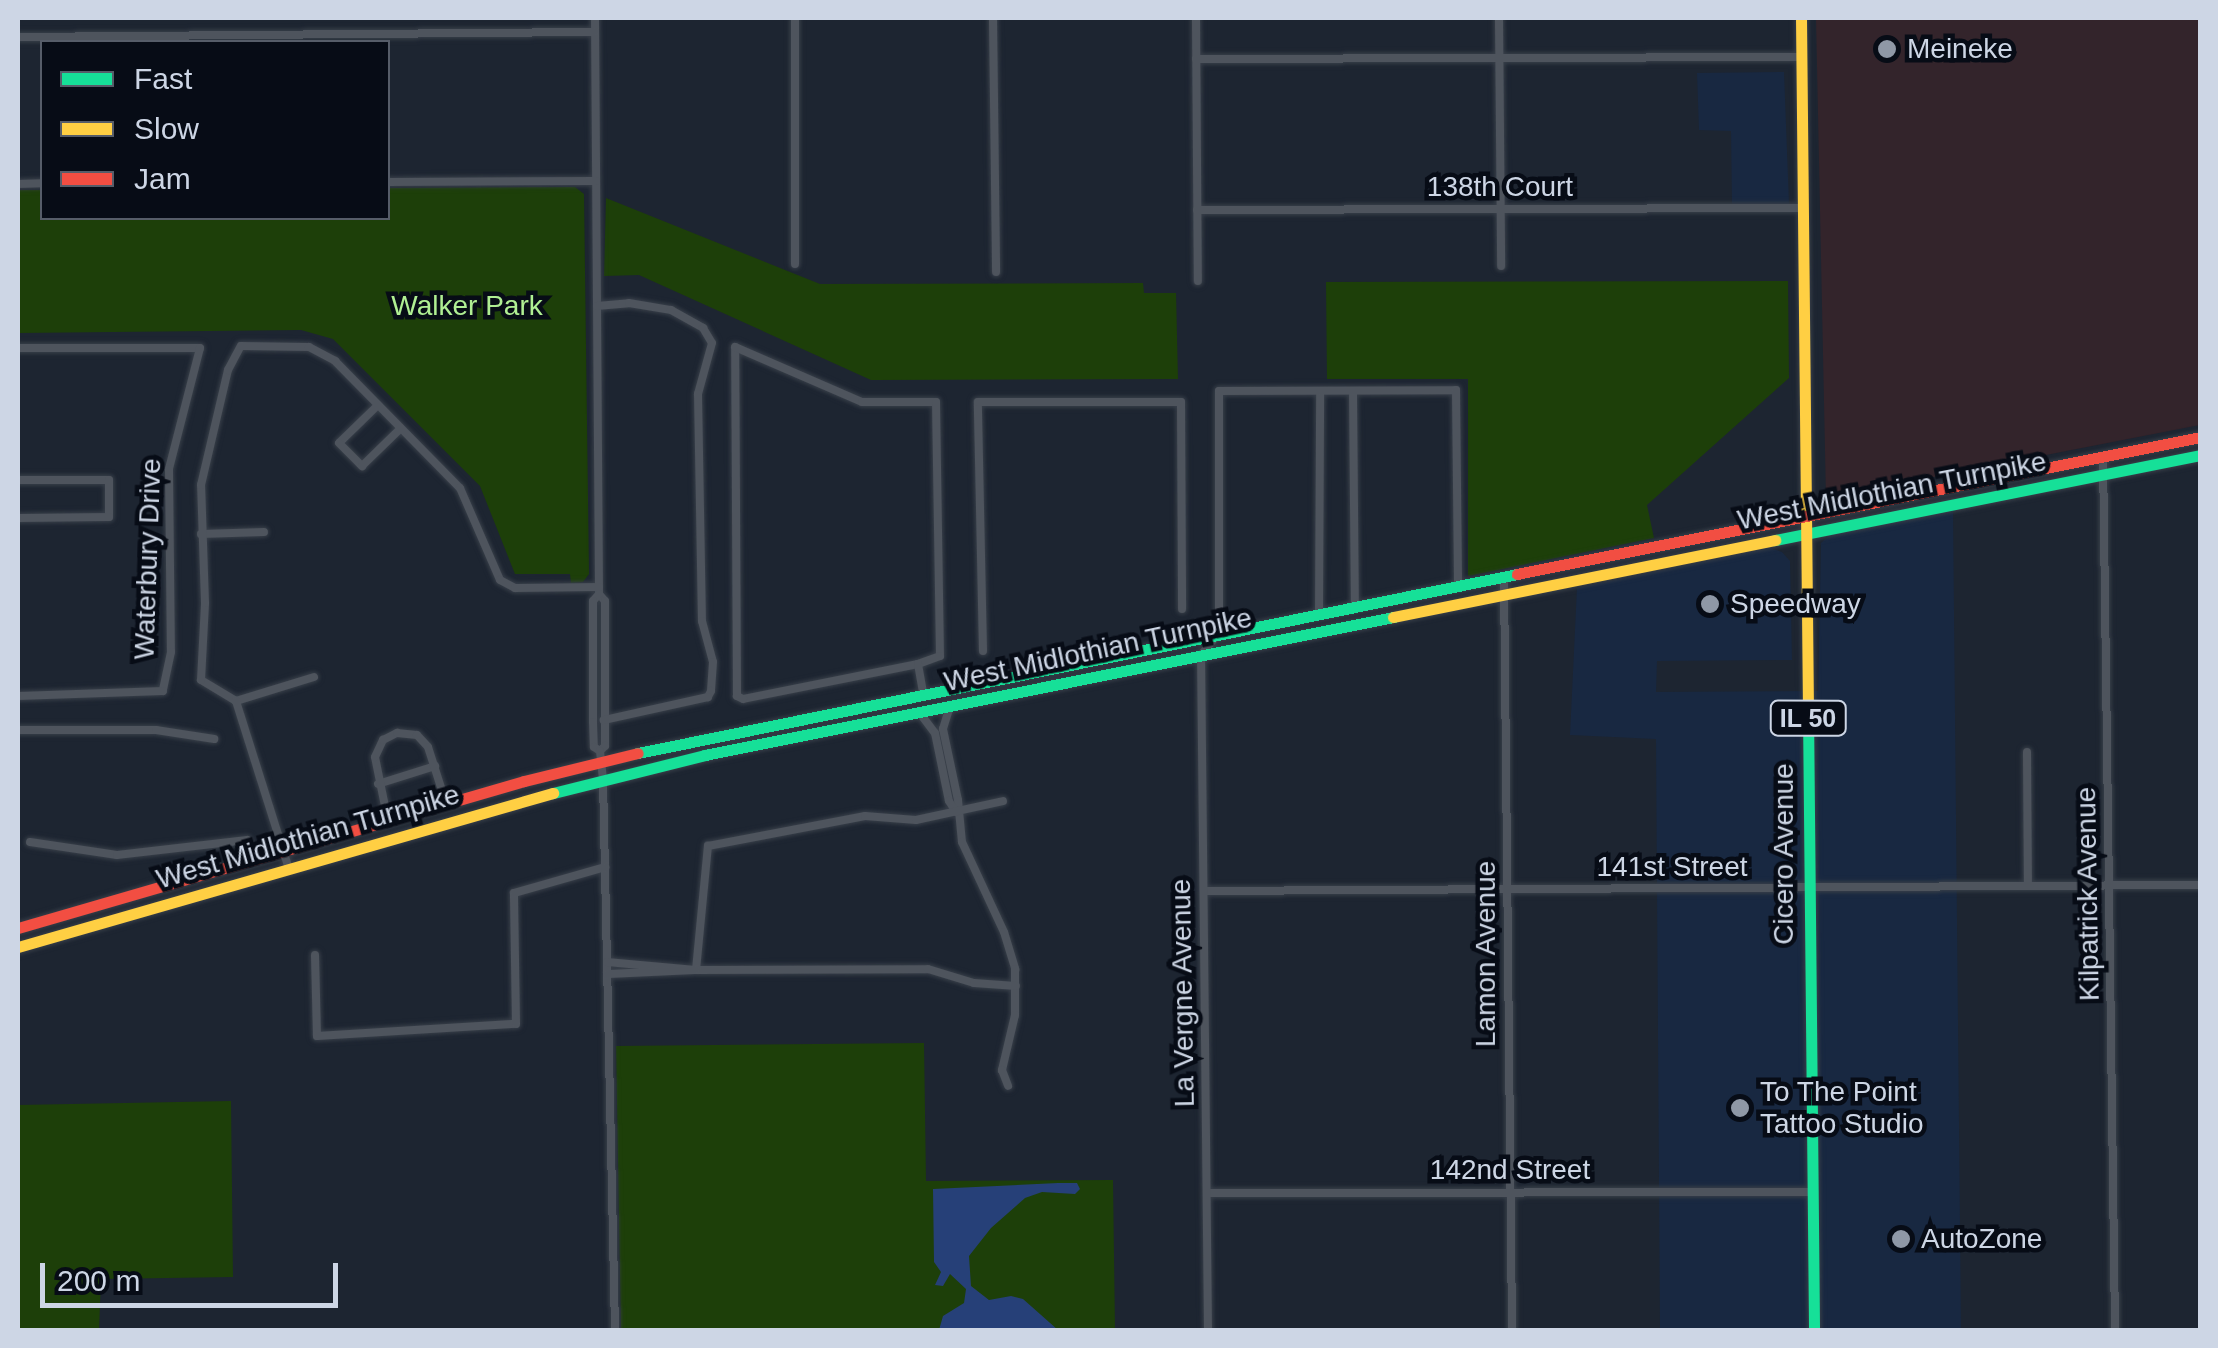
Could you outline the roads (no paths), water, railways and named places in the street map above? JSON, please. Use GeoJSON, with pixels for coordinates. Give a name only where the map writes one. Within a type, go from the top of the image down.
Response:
{"type":"FeatureCollection","features":[{"type":"Feature","properties":{"kind":"main road","name":"Cicero Avenue"},"geometry":{"type":"LineString","coordinates":[[1802,18],[1814,1330]]}},
{"type":"Feature","properties":{"kind":"main road","name":"West Midlothian Turnpike"},"geometry":{"type":"LineString","coordinates":[[18,928],[601,756],[2200,437]]}},
{"type":"Feature","properties":{"kind":"main road","name":"West Midlothian Turnpike"},"geometry":{"type":"LineString","coordinates":[[18,946],[603,779],[2200,455]]}},
{"type":"Feature","properties":{"kind":"main road"},"geometry":{"type":"LineString","coordinates":[[923,694],[934,710]]}},
{"type":"Feature","properties":{"kind":"street"},"geometry":{"type":"LineString","coordinates":[[594,18],[599,590],[605,601],[606,746],[601,756],[615,1330]]}},
{"type":"Feature","properties":{"kind":"street"},"geometry":{"type":"LineString","coordinates":[[794,18],[796,264]]}},
{"type":"Feature","properties":{"kind":"street"},"geometry":{"type":"LineString","coordinates":[[993,18],[996,272]]}},
{"type":"Feature","properties":{"kind":"street"},"geometry":{"type":"LineString","coordinates":[[1196,18],[1198,281]]}},
{"type":"Feature","properties":{"kind":"street"},"geometry":{"type":"LineString","coordinates":[[1499,18],[1501,266]]}},
{"type":"Feature","properties":{"kind":"street"},"geometry":{"type":"LineString","coordinates":[[18,37],[595,32]]}},
{"type":"Feature","properties":{"kind":"street"},"geometry":{"type":"LineString","coordinates":[[1196,60],[1802,57]]}},
{"type":"Feature","properties":{"kind":"street"},"geometry":{"type":"LineString","coordinates":[[390,182],[596,181]]}},
{"type":"Feature","properties":{"kind":"street","name":"138th Court"},"geometry":{"type":"LineString","coordinates":[[1197,210],[1804,208]]}},
{"type":"Feature","properties":{"kind":"street"},"geometry":{"type":"LineString","coordinates":[[592,722],[708,697],[712,692],[713,662],[702,622],[698,394],[712,343],[703,328],[671,310],[628,303],[597,306]]}},
{"type":"Feature","properties":{"kind":"street"},"geometry":{"type":"LineString","coordinates":[[289,869],[236,701],[201,680],[205,603],[201,485],[228,370],[241,346],[323,351],[460,488],[500,580],[515,588],[599,590]]}},
{"type":"Feature","properties":{"kind":"street"},"geometry":{"type":"LineString","coordinates":[[736,346],[862,402],[936,402],[940,656],[918,664],[744,699],[737,696],[736,346]]}},
{"type":"Feature","properties":{"kind":"street","name":"Waterbury Drive"},"geometry":{"type":"LineString","coordinates":[[18,348],[200,348],[169,470],[172,652],[162,691],[18,696]]}},
{"type":"Feature","properties":{"kind":"street"},"geometry":{"type":"LineString","coordinates":[[1201,655],[1218,633],[1220,391],[1456,390],[1458,585]]}},
{"type":"Feature","properties":{"kind":"street"},"geometry":{"type":"LineString","coordinates":[[1319,613],[1320,391]]}},
{"type":"Feature","properties":{"kind":"street"},"geometry":{"type":"LineString","coordinates":[[1354,391],[1354,606]]}},
{"type":"Feature","properties":{"kind":"street"},"geometry":{"type":"LineString","coordinates":[[983,651],[978,402],[1181,402],[1182,609]]}},
{"type":"Feature","properties":{"kind":"street"},"geometry":{"type":"LineString","coordinates":[[378,405],[339,443],[362,466],[401,428]]}},
{"type":"Feature","properties":{"kind":"street","name":"Kilpatrick Avenue"},"geometry":{"type":"LineString","coordinates":[[2103,456],[2115,1330]]}},
{"type":"Feature","properties":{"kind":"street"},"geometry":{"type":"LineString","coordinates":[[18,480],[108,480],[109,517],[18,518]]}},
{"type":"Feature","properties":{"kind":"street"},"geometry":{"type":"LineString","coordinates":[[201,534],[264,532]]}},
{"type":"Feature","properties":{"kind":"street","name":"Lamon Avenue"},"geometry":{"type":"LineString","coordinates":[[1504,577],[1512,1330]]}},
{"type":"Feature","properties":{"kind":"street"},"geometry":{"type":"LineString","coordinates":[[599,590],[593,600],[592,722],[594,747],[601,756]]}},
{"type":"Feature","properties":{"kind":"street","name":"La Vergne Avenue"},"geometry":{"type":"LineString","coordinates":[[1201,655],[1208,1330]]}},
{"type":"Feature","properties":{"kind":"street"},"geometry":{"type":"LineString","coordinates":[[918,664],[923,694]]}},
{"type":"Feature","properties":{"kind":"street"},"geometry":{"type":"LineString","coordinates":[[236,701],[314,677]]}},
{"type":"Feature","properties":{"kind":"street"},"geometry":{"type":"LineString","coordinates":[[950,706],[943,729],[958,800],[956,812]]}},
{"type":"Feature","properties":{"kind":"street"},"geometry":{"type":"LineString","coordinates":[[919,712],[932,726],[970,868],[1011,950],[1016,986],[1012,1030],[1002,1070],[1008,1086]]}},
{"type":"Feature","properties":{"kind":"street"},"geometry":{"type":"LineString","coordinates":[[18,730],[156,730],[214,739]]}},
{"type":"Feature","properties":{"kind":"street"},"geometry":{"type":"LineString","coordinates":[[388,821],[378,784],[376,747],[398,733],[422,739],[446,804]]}},
{"type":"Feature","properties":{"kind":"street"},"geometry":{"type":"LineString","coordinates":[[2027,752],[2028,886]]}},
{"type":"Feature","properties":{"kind":"street"},"geometry":{"type":"LineString","coordinates":[[378,784],[435,766]]}},
{"type":"Feature","properties":{"kind":"street"},"geometry":{"type":"LineString","coordinates":[[696,970],[708,846],[865,816],[908,820],[1004,801]]}},
{"type":"Feature","properties":{"kind":"street"},"geometry":{"type":"LineString","coordinates":[[30,842],[117,855],[248,840],[255,860]]}},
{"type":"Feature","properties":{"kind":"street"},"geometry":{"type":"LineString","coordinates":[[315,954],[317,1036],[516,1024],[514,893],[605,867]]}},
{"type":"Feature","properties":{"kind":"street","name":"141st Street"},"geometry":{"type":"LineString","coordinates":[[1204,891],[2200,885]]}},
{"type":"Feature","properties":{"kind":"street"},"geometry":{"type":"LineString","coordinates":[[606,962],[696,970]]}},
{"type":"Feature","properties":{"kind":"street"},"geometry":{"type":"LineString","coordinates":[[607,974],[910,968],[937,970],[986,985],[1016,986]]}},
{"type":"Feature","properties":{"kind":"street","name":"142nd Street"},"geometry":{"type":"LineString","coordinates":[[1208,1193],[1813,1192]]}},
{"type":"Feature","properties":{"kind":"water"},"geometry":{"type":"Polygon","coordinates":[[[1077,1183],[1080,1189],[1075,1194],[1042,1192],[1025,1198],[991,1228],[969,1256],[971,1286],[989,1300],[1011,1296],[1023,1299],[1058,1330],[939,1330],[943,1316],[964,1303],[966,1289],[950,1274],[943,1286],[935,1285],[941,1272],[934,1262],[933,1189],[1077,1183]]]}},
{"type":"Feature","properties":{"kind":"place","name":"Meineke"},"geometry":{"type":"Point","coordinates":[1887,49]}},
{"type":"Feature","properties":{"kind":"place","name":"Speedway"},"geometry":{"type":"Point","coordinates":[1710,604]}},
{"type":"Feature","properties":{"kind":"place","name":"To The Point Tattoo Studio"},"geometry":{"type":"Point","coordinates":[1740,1108]}},
{"type":"Feature","properties":{"kind":"place","name":"AutoZone"},"geometry":{"type":"Point","coordinates":[1901,1239]}},
{"type":"Feature","properties":{"kind":"park label","name":"Walker Park"},"geometry":{"type":"Point","coordinates":[467,306]}}]}
